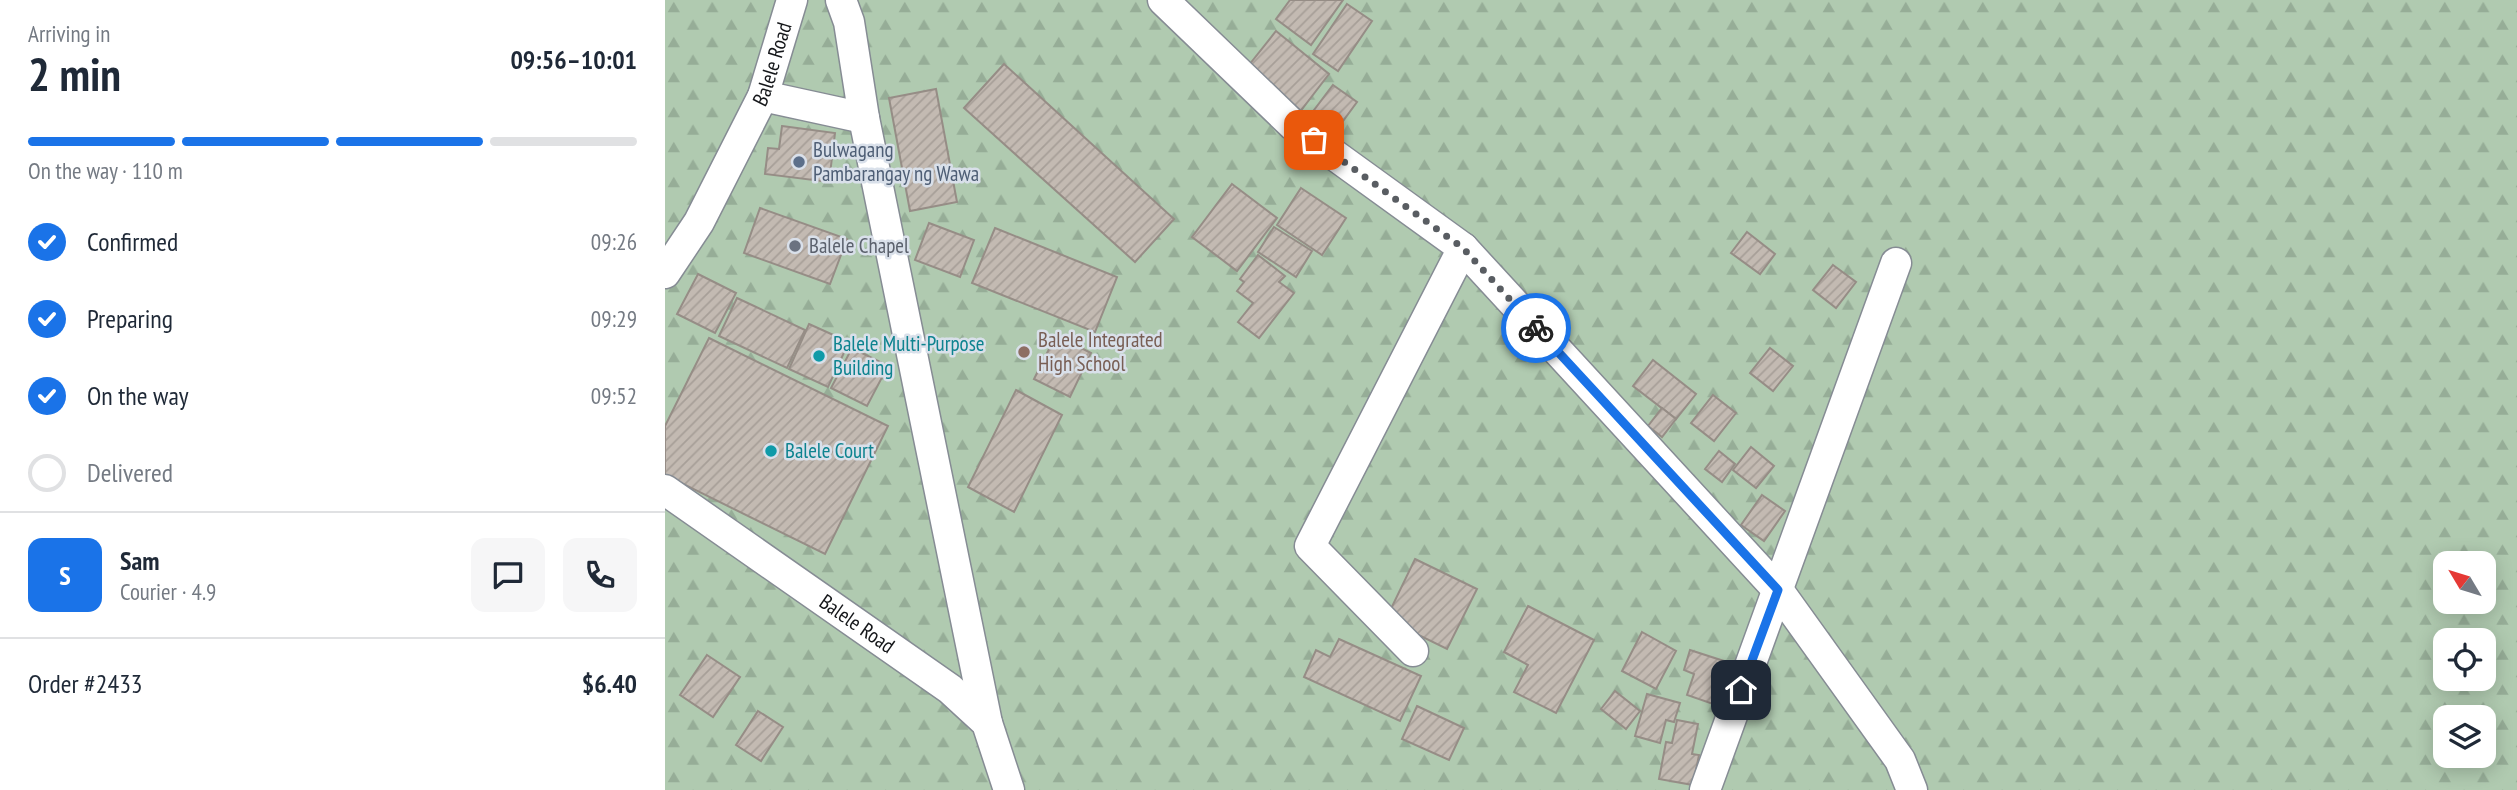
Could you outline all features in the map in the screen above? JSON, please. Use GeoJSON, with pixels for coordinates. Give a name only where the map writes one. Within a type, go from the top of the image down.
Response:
{"type":"FeatureCollection","features":[{"type":"Feature","properties":{"kind":"street","name":"Balele Road"},"geometry":{"type":"LineString","coordinates":[[665,273],[699,222],[764,96],[792,0]]}},
{"type":"Feature","properties":{"kind":"street"},"geometry":{"type":"LineString","coordinates":[[841,0],[849,22],[864,118],[987,723]]}},
{"type":"Feature","properties":{"kind":"street"},"geometry":{"type":"LineString","coordinates":[[1163,0],[1293,125],[1463,248],[1778,590],[1900,760],[1912,790]]}},
{"type":"Feature","properties":{"kind":"street"},"geometry":{"type":"LineString","coordinates":[[764,96],[864,118]]}},
{"type":"Feature","properties":{"kind":"street"},"geometry":{"type":"LineString","coordinates":[[1413,651],[1310,546],[1463,248]]}},
{"type":"Feature","properties":{"kind":"street"},"geometry":{"type":"LineString","coordinates":[[1705,790],[1896,263]]}},
{"type":"Feature","properties":{"kind":"street","name":"Balele Road"},"geometry":{"type":"LineString","coordinates":[[665,490],[950,689],[987,723],[1009,790]]}},
{"type":"Feature","properties":{"kind":"green space"},"geometry":{"type":"Polygon","coordinates":[[[665,0],[2517,0],[2517,790],[665,790],[665,0]]]}},
{"type":"Feature","properties":{"kind":"building"},"geometry":{"type":"Polygon","coordinates":[[[1290,0],[1343,0],[1311,45],[1276,19],[1290,0]]]}},
{"type":"Feature","properties":{"kind":"building"},"geometry":{"type":"Polygon","coordinates":[[[1347,4],[1372,21],[1338,71],[1313,54],[1347,4]]]}},
{"type":"Feature","properties":{"kind":"building"},"geometry":{"type":"Polygon","coordinates":[[[1276,31],[1329,74],[1299,113],[1245,70],[1276,31]]]}},
{"type":"Feature","properties":{"kind":"building"},"geometry":{"type":"Polygon","coordinates":[[[1004,64],[1174,219],[1135,262],[964,108],[1004,64]]]}},
{"type":"Feature","properties":{"kind":"building"},"geometry":{"type":"Polygon","coordinates":[[[1333,85],[1357,102],[1332,136],[1308,118],[1333,85]]]}},
{"type":"Feature","properties":{"kind":"building"},"geometry":{"type":"Polygon","coordinates":[[[936,89],[957,202],[910,211],[889,98],[936,89]]]}},
{"type":"Feature","properties":{"kind":"building","name":"Bulwagang Pambarangay ng Wawa"},"geometry":{"type":"Polygon","coordinates":[[[782,126],[835,133],[829,182],[765,174],[768,148],[779,149],[782,126]]]}},
{"type":"Feature","properties":{"kind":"building"},"geometry":{"type":"Polygon","coordinates":[[[1232,184],[1277,218],[1237,271],[1192,237],[1232,184]]]}},
{"type":"Feature","properties":{"kind":"building"},"geometry":{"type":"Polygon","coordinates":[[[1301,188],[1346,218],[1322,255],[1277,225],[1301,188]]]}},
{"type":"Feature","properties":{"kind":"building","name":"Balele Chapel"},"geometry":{"type":"Polygon","coordinates":[[[760,208],[847,239],[830,284],[744,253],[760,208]]]}},
{"type":"Feature","properties":{"kind":"building"},"geometry":{"type":"Polygon","coordinates":[[[929,223],[974,240],[960,277],[915,260],[929,223]]]}},
{"type":"Feature","properties":{"kind":"building"},"geometry":{"type":"Polygon","coordinates":[[[1274,227],[1312,251],[1296,277],[1258,252],[1274,227]]]}},
{"type":"Feature","properties":{"kind":"building"},"geometry":{"type":"Polygon","coordinates":[[[995,228],[1117,277],[1095,332],[972,283],[995,228]]]}},
{"type":"Feature","properties":{"kind":"building"},"geometry":{"type":"Polygon","coordinates":[[[1747,232],[1775,254],[1760,274],[1731,253],[1747,232]]]}},
{"type":"Feature","properties":{"kind":"building"},"geometry":{"type":"Polygon","coordinates":[[[1258,255],[1285,276],[1279,282],[1294,293],[1259,338],[1238,322],[1253,303],[1237,291],[1244,282],[1240,279],[1258,255]]]}},
{"type":"Feature","properties":{"kind":"building"},"geometry":{"type":"Polygon","coordinates":[[[1833,265],[1856,282],[1836,308],[1813,290],[1833,265]]]}},
{"type":"Feature","properties":{"kind":"building"},"geometry":{"type":"Polygon","coordinates":[[[698,274],[736,293],[715,333],[677,314],[698,274]]]}},
{"type":"Feature","properties":{"kind":"building"},"geometry":{"type":"Polygon","coordinates":[[[737,298],[805,330],[787,368],[719,336],[737,298]]]}},
{"type":"Feature","properties":{"kind":"building","name":"Balele Multi-Purpose Building"},"geometry":{"type":"Polygon","coordinates":[[[809,324],[849,342],[828,387],[789,369],[809,324]]]}},
{"type":"Feature","properties":{"kind":"building"},"geometry":{"type":"Polygon","coordinates":[[[1056,335],[1091,353],[1070,397],[1034,379],[1056,335]]]}},
{"type":"Feature","properties":{"kind":"building","name":"Balele Court"},"geometry":{"type":"Polygon","coordinates":[[[709,338],[888,426],[825,554],[665,475],[665,426],[709,338]]]}},
{"type":"Feature","properties":{"kind":"building"},"geometry":{"type":"Polygon","coordinates":[[[852,348],[888,366],[867,406],[831,388],[852,348]]]}},
{"type":"Feature","properties":{"kind":"building"},"geometry":{"type":"Polygon","coordinates":[[[1770,348],[1793,366],[1773,391],[1750,373],[1770,348]]]}},
{"type":"Feature","properties":{"kind":"building"},"geometry":{"type":"Polygon","coordinates":[[[1653,360],[1696,394],[1676,419],[1633,386],[1653,360]]]}},
{"type":"Feature","properties":{"kind":"building"},"geometry":{"type":"Polygon","coordinates":[[[1016,390],[1062,415],[1014,512],[968,487],[1016,390]]]}},
{"type":"Feature","properties":{"kind":"building"},"geometry":{"type":"Polygon","coordinates":[[[1713,395],[1736,413],[1714,441],[1691,423],[1713,395]]]}},
{"type":"Feature","properties":{"kind":"building"},"geometry":{"type":"Polygon","coordinates":[[[1662,408],[1676,419],[1662,437],[1648,426],[1662,408]]]}},
{"type":"Feature","properties":{"kind":"building"},"geometry":{"type":"Polygon","coordinates":[[[1751,447],[1774,466],[1756,488],[1733,470],[1751,447]]]}},
{"type":"Feature","properties":{"kind":"building"},"geometry":{"type":"Polygon","coordinates":[[[1719,451],[1735,464],[1722,482],[1705,469],[1719,451]]]}},
{"type":"Feature","properties":{"kind":"building"},"geometry":{"type":"Polygon","coordinates":[[[1762,495],[1785,511],[1764,541],[1741,525],[1762,495]]]}},
{"type":"Feature","properties":{"kind":"building"},"geometry":{"type":"Polygon","coordinates":[[[1415,559],[1477,589],[1447,649],[1386,619],[1415,559]]]}},
{"type":"Feature","properties":{"kind":"building"},"geometry":{"type":"Polygon","coordinates":[[[1528,606],[1594,640],[1556,713],[1514,692],[1528,665],[1504,652],[1528,606]]]}},
{"type":"Feature","properties":{"kind":"building"},"geometry":{"type":"Polygon","coordinates":[[[1642,632],[1676,651],[1656,689],[1622,671],[1642,632]]]}},
{"type":"Feature","properties":{"kind":"building"},"geometry":{"type":"Polygon","coordinates":[[[1339,639],[1421,676],[1400,721],[1304,677],[1316,650],[1330,657],[1339,639]]]}},
{"type":"Feature","properties":{"kind":"building"},"geometry":{"type":"Polygon","coordinates":[[[1690,650],[1730,663],[1716,705],[1687,695],[1694,674],[1684,670],[1690,650]]]}},
{"type":"Feature","properties":{"kind":"building"},"geometry":{"type":"Polygon","coordinates":[[[707,655],[740,677],[713,717],[680,695],[707,655]]]}},
{"type":"Feature","properties":{"kind":"building"},"geometry":{"type":"Polygon","coordinates":[[[1615,691],[1640,711],[1626,729],[1601,709],[1615,691]]]}},
{"type":"Feature","properties":{"kind":"building"},"geometry":{"type":"Polygon","coordinates":[[[1647,694],[1680,703],[1674,722],[1666,720],[1660,743],[1635,736],[1647,694]]]}},
{"type":"Feature","properties":{"kind":"building"},"geometry":{"type":"Polygon","coordinates":[[[1417,706],[1464,728],[1449,760],[1402,739],[1417,706]]]}},
{"type":"Feature","properties":{"kind":"building"},"geometry":{"type":"Polygon","coordinates":[[[758,711],[783,727],[761,761],[736,745],[758,711]]]}},
{"type":"Feature","properties":{"kind":"building"},"geometry":{"type":"Polygon","coordinates":[[[1677,720],[1698,724],[1692,754],[1699,755],[1693,785],[1659,779],[1666,742],[1672,743],[1677,720]]]}},
{"type":"Feature","properties":{"kind":"way so far"},"geometry":{"type":"LineString","coordinates":[[1314,140],[1463,248],[1536,328]]}},
{"type":"Feature","properties":{"kind":"place","name":"Bulwagang Pambarangay ng Wawa"},"geometry":{"type":"Point","coordinates":[799,162]}},
{"type":"Feature","properties":{"kind":"place","name":"Balele Chapel"},"geometry":{"type":"Point","coordinates":[795,246]}},
{"type":"Feature","properties":{"kind":"place","name":"Balele Integrated High School"},"geometry":{"type":"Point","coordinates":[1024,352]}},
{"type":"Feature","properties":{"kind":"place","name":"Balele Multi-Purpose Building"},"geometry":{"type":"Point","coordinates":[819,356]}},
{"type":"Feature","properties":{"kind":"place","name":"Balele Court"},"geometry":{"type":"Point","coordinates":[771,451]}},
{"type":"Feature","properties":{"kind":"route"},"geometry":{"type":"LineString","coordinates":[[1536,328],[1778,590],[1741,690]]}}]}
